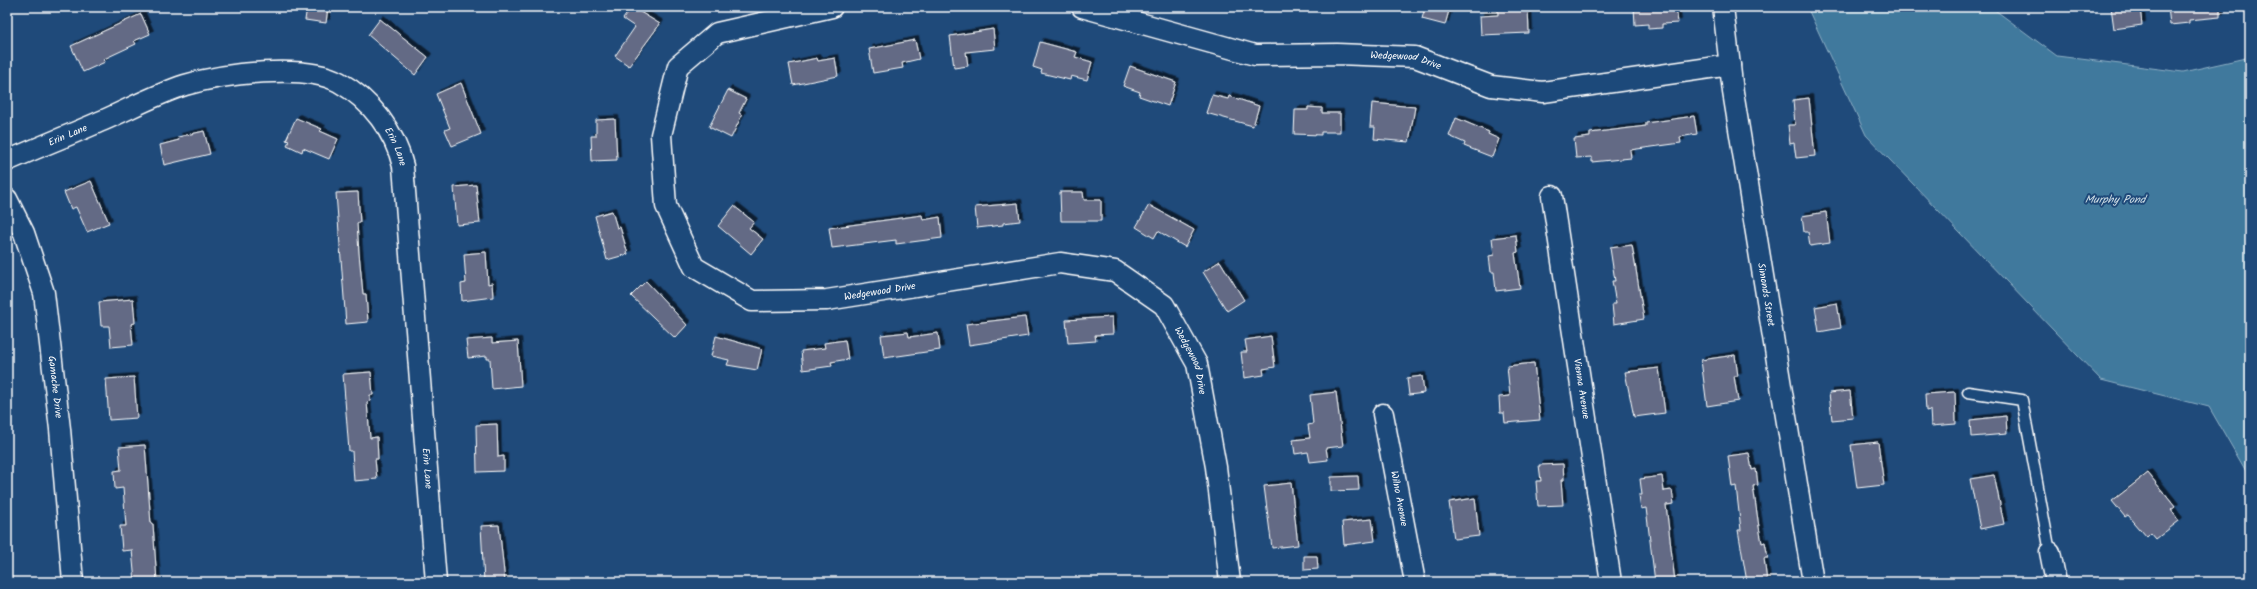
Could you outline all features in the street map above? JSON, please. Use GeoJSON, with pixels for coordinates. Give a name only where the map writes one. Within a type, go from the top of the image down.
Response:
{"type":"FeatureCollection","features":[{"type":"Feature","properties":{"kind":"street","name":"Wedgewood Drive"},"geometry":{"type":"LineString","coordinates":[[832,7],[717,33],[678,66],[660,135],[666,206],[694,267],[752,301],[827,300],[1060,263],[1115,272],[1164,305],[1197,364],[1216,467],[1229,577]]}},
{"type":"Feature","properties":{"kind":"street","name":"Wedgewood Drive"},"geometry":{"type":"LineString","coordinates":[[1082,7],[1255,55],[1337,54],[1415,57],[1491,86],[1543,92],[1730,65]]}},
{"type":"Feature","properties":{"kind":"street","name":"Simonds Street"},"geometry":{"type":"LineString","coordinates":[[1723,7],[1730,65],[1813,582]]}},
{"type":"Feature","properties":{"kind":"street","name":"Erin Lane"},"geometry":{"type":"LineString","coordinates":[[7,161],[185,85],[239,74],[294,72],[318,75],[339,82],[376,112],[399,148],[404,166],[436,582]]}},
{"type":"Feature","properties":{"kind":"street","name":"Vienna Avenue"},"geometry":{"type":"LineString","coordinates":[[1552,196],[1611,582]]}},
{"type":"Feature","properties":{"kind":"street","name":"Gamache Drive"},"geometry":{"type":"LineString","coordinates":[[7,199],[24,233],[44,293],[58,414],[73,582]]}},
{"type":"Feature","properties":{"kind":"street","name":"Wilno Avenue"},"geometry":{"type":"LineString","coordinates":[[1383,414],[1415,582]]}},
{"type":"Feature","properties":{"kind":"street"},"geometry":{"type":"LineString","coordinates":[[2050,552],[2056,582]]}},
{"type":"Feature","properties":{"kind":"lane"},"geometry":{"type":"LineString","coordinates":[[1968,392],[2022,400],[2050,552]]}},
{"type":"Feature","properties":{"kind":"water","name":"Murphy Pond"},"geometry":{"type":"Polygon","coordinates":[[[1807,7],[1994,7],[1995,10],[2057,56],[2183,72],[2250,57],[2250,478],[2209,407],[2101,380],[1866,135],[1807,7]]]}},
{"type":"Feature","properties":{"kind":"building"},"geometry":{"type":"Polygon","coordinates":[[[307,7],[328,7],[326,23],[305,20],[307,7]]]}},
{"type":"Feature","properties":{"kind":"building"},"geometry":{"type":"Polygon","coordinates":[[[632,7],[660,24],[629,66],[615,56],[635,27],[623,19],[632,7]]]}},
{"type":"Feature","properties":{"kind":"building"},"geometry":{"type":"Polygon","coordinates":[[[1425,7],[1450,7],[1445,25],[1422,19],[1425,7]]]}},
{"type":"Feature","properties":{"kind":"building"},"geometry":{"type":"Polygon","coordinates":[[[1528,7],[1529,33],[1481,35],[1480,16],[1498,15],[1498,8],[1528,7]]]}},
{"type":"Feature","properties":{"kind":"building"},"geometry":{"type":"Polygon","coordinates":[[[1634,7],[1676,7],[1678,23],[1662,24],[1662,28],[1648,29],[1648,24],[1635,25],[1634,7]]]}},
{"type":"Feature","properties":{"kind":"building"},"geometry":{"type":"Polygon","coordinates":[[[2111,7],[2140,7],[2142,25],[2114,29],[2111,7]]]}},
{"type":"Feature","properties":{"kind":"building"},"geometry":{"type":"Polygon","coordinates":[[[2168,7],[2220,7],[2220,17],[2189,20],[2189,23],[2170,25],[2168,7]]]}},
{"type":"Feature","properties":{"kind":"building"},"geometry":{"type":"Polygon","coordinates":[[[141,14],[150,34],[134,41],[136,44],[104,59],[105,62],[83,72],[71,46],[141,14]]]}},
{"type":"Feature","properties":{"kind":"building"},"geometry":{"type":"Polygon","coordinates":[[[380,19],[428,57],[415,75],[368,35],[380,19]]]}},
{"type":"Feature","properties":{"kind":"building"},"geometry":{"type":"Polygon","coordinates":[[[993,29],[995,49],[966,52],[968,66],[954,68],[950,36],[993,29]]]}},
{"type":"Feature","properties":{"kind":"building"},"geometry":{"type":"Polygon","coordinates":[[[915,40],[919,59],[902,63],[903,68],[873,73],[869,49],[915,40]]]}},
{"type":"Feature","properties":{"kind":"building"},"geometry":{"type":"Polygon","coordinates":[[[1040,42],[1077,52],[1075,57],[1092,62],[1087,80],[1071,76],[1070,80],[1041,73],[1042,70],[1033,67],[1040,42]]]}},
{"type":"Feature","properties":{"kind":"building"},"geometry":{"type":"Polygon","coordinates":[[[817,58],[818,61],[835,58],[838,76],[793,85],[789,64],[817,58]]]}},
{"type":"Feature","properties":{"kind":"building"},"geometry":{"type":"Polygon","coordinates":[[[1130,66],[1176,82],[1168,106],[1139,96],[1140,92],[1123,86],[1130,66]]]}},
{"type":"Feature","properties":{"kind":"building"},"geometry":{"type":"Polygon","coordinates":[[[461,83],[481,134],[452,146],[445,130],[450,128],[436,94],[461,83]]]}},
{"type":"Feature","properties":{"kind":"building"},"geometry":{"type":"Polygon","coordinates":[[[728,90],[746,99],[739,113],[742,115],[731,138],[709,127],[728,90]]]}},
{"type":"Feature","properties":{"kind":"building"},"geometry":{"type":"Polygon","coordinates":[[[1212,95],[1228,99],[1229,96],[1259,106],[1253,126],[1206,113],[1212,95]]]}},
{"type":"Feature","properties":{"kind":"building"},"geometry":{"type":"Polygon","coordinates":[[[1809,98],[1815,156],[1796,158],[1794,143],[1790,144],[1788,125],[1795,125],[1793,100],[1809,98]]]}},
{"type":"Feature","properties":{"kind":"building"},"geometry":{"type":"Polygon","coordinates":[[[1372,103],[1415,107],[1409,142],[1374,139],[1375,127],[1370,127],[1372,103]]]}},
{"type":"Feature","properties":{"kind":"building"},"geometry":{"type":"Polygon","coordinates":[[[1308,107],[1322,108],[1322,113],[1340,113],[1340,132],[1321,132],[1321,135],[1294,134],[1295,110],[1308,110],[1308,107]]]}},
{"type":"Feature","properties":{"kind":"building"},"geometry":{"type":"Polygon","coordinates":[[[1694,116],[1697,134],[1680,137],[1681,143],[1630,150],[1631,158],[1592,162],[1592,157],[1576,158],[1574,139],[1590,137],[1590,133],[1646,126],[1646,123],[1694,116]]]}},
{"type":"Feature","properties":{"kind":"building"},"geometry":{"type":"Polygon","coordinates":[[[296,118],[322,129],[320,131],[338,139],[329,159],[303,148],[302,152],[287,145],[289,141],[286,140],[296,118]]]}},
{"type":"Feature","properties":{"kind":"building"},"geometry":{"type":"Polygon","coordinates":[[[1456,118],[1489,132],[1488,134],[1499,139],[1492,157],[1464,146],[1465,143],[1449,136],[1456,118]]]}},
{"type":"Feature","properties":{"kind":"building"},"geometry":{"type":"Polygon","coordinates":[[[615,119],[617,160],[592,161],[591,136],[596,136],[596,120],[615,119]]]}},
{"type":"Feature","properties":{"kind":"building"},"geometry":{"type":"Polygon","coordinates":[[[204,131],[210,154],[164,165],[160,145],[179,140],[178,137],[204,131]]]}},
{"type":"Feature","properties":{"kind":"building"},"geometry":{"type":"Polygon","coordinates":[[[91,181],[109,223],[87,232],[76,207],[71,209],[64,192],[91,181]]]}},
{"type":"Feature","properties":{"kind":"building"},"geometry":{"type":"Polygon","coordinates":[[[476,185],[480,223],[457,225],[454,187],[476,185]]]}},
{"type":"Feature","properties":{"kind":"building"},"geometry":{"type":"Polygon","coordinates":[[[358,192],[360,223],[357,223],[359,253],[363,294],[366,294],[368,322],[346,324],[336,193],[358,192]]]}},
{"type":"Feature","properties":{"kind":"building"},"geometry":{"type":"Polygon","coordinates":[[[1060,192],[1083,192],[1084,200],[1101,200],[1101,221],[1061,221],[1060,192]]]}},
{"type":"Feature","properties":{"kind":"building"},"geometry":{"type":"Polygon","coordinates":[[[1018,203],[1020,221],[1003,223],[1003,225],[977,228],[975,207],[1018,203]]]}},
{"type":"Feature","properties":{"kind":"building"},"geometry":{"type":"Polygon","coordinates":[[[1149,205],[1194,230],[1185,247],[1158,231],[1154,238],[1136,227],[1149,205]]]}},
{"type":"Feature","properties":{"kind":"building"},"geometry":{"type":"Polygon","coordinates":[[[734,206],[754,222],[749,228],[763,239],[751,254],[718,226],[734,206]]]}},
{"type":"Feature","properties":{"kind":"building"},"geometry":{"type":"Polygon","coordinates":[[[612,211],[617,228],[620,227],[628,254],[607,260],[595,216],[612,211]]]}},
{"type":"Feature","properties":{"kind":"building"},"geometry":{"type":"Polygon","coordinates":[[[1826,212],[1830,243],[1810,246],[1808,232],[1804,232],[1802,216],[1826,212]]]}},
{"type":"Feature","properties":{"kind":"building"},"geometry":{"type":"Polygon","coordinates":[[[922,215],[923,220],[940,217],[942,238],[896,244],[896,240],[832,248],[829,228],[922,215]]]}},
{"type":"Feature","properties":{"kind":"building"},"geometry":{"type":"Polygon","coordinates":[[[1516,235],[1518,252],[1515,253],[1520,288],[1496,291],[1494,272],[1491,272],[1489,256],[1494,255],[1492,238],[1516,235]]]}},
{"type":"Feature","properties":{"kind":"building"},"geometry":{"type":"Polygon","coordinates":[[[1632,245],[1644,319],[1614,324],[1612,304],[1616,304],[1612,281],[1615,281],[1610,248],[1632,245]]]}},
{"type":"Feature","properties":{"kind":"building"},"geometry":{"type":"Polygon","coordinates":[[[486,252],[488,284],[492,283],[493,297],[462,301],[461,284],[466,283],[464,254],[486,252]]]}},
{"type":"Feature","properties":{"kind":"building"},"geometry":{"type":"Polygon","coordinates":[[[1220,261],[1244,300],[1227,311],[1203,272],[1220,261]]]}},
{"type":"Feature","properties":{"kind":"building"},"geometry":{"type":"Polygon","coordinates":[[[646,281],[687,325],[675,338],[631,296],[646,281]]]}},
{"type":"Feature","properties":{"kind":"building"},"geometry":{"type":"Polygon","coordinates":[[[133,299],[135,323],[131,324],[133,345],[111,347],[109,326],[101,326],[99,302],[133,299]]]}},
{"type":"Feature","properties":{"kind":"building"},"geometry":{"type":"Polygon","coordinates":[[[1837,303],[1841,328],[1819,332],[1815,307],[1837,303]]]}},
{"type":"Feature","properties":{"kind":"building"},"geometry":{"type":"Polygon","coordinates":[[[1025,317],[1028,336],[969,345],[966,324],[1025,317]]]}},
{"type":"Feature","properties":{"kind":"building"},"geometry":{"type":"Polygon","coordinates":[[[1112,317],[1113,334],[1095,335],[1096,341],[1068,343],[1066,320],[1112,317]]]}},
{"type":"Feature","properties":{"kind":"building"},"geometry":{"type":"Polygon","coordinates":[[[908,332],[909,337],[938,333],[940,350],[884,358],[881,335],[908,332]]]}},
{"type":"Feature","properties":{"kind":"building"},"geometry":{"type":"Polygon","coordinates":[[[716,336],[762,349],[757,370],[727,365],[729,360],[711,356],[716,336]]]}},
{"type":"Feature","properties":{"kind":"building"},"geometry":{"type":"Polygon","coordinates":[[[1271,336],[1275,367],[1263,369],[1264,375],[1244,378],[1241,352],[1247,352],[1245,340],[1271,336]]]}},
{"type":"Feature","properties":{"kind":"building"},"geometry":{"type":"Polygon","coordinates":[[[492,338],[492,343],[518,341],[521,386],[492,389],[490,359],[487,359],[487,356],[468,358],[466,340],[492,338]]]}},
{"type":"Feature","properties":{"kind":"building"},"geometry":{"type":"Polygon","coordinates":[[[845,340],[848,359],[831,362],[832,366],[803,370],[801,351],[825,348],[824,343],[845,340]]]}},
{"type":"Feature","properties":{"kind":"building"},"geometry":{"type":"Polygon","coordinates":[[[1735,355],[1738,376],[1734,376],[1738,401],[1707,406],[1701,360],[1735,355]]]}},
{"type":"Feature","properties":{"kind":"building"},"geometry":{"type":"Polygon","coordinates":[[[1534,363],[1540,420],[1505,423],[1504,413],[1500,413],[1499,397],[1510,396],[1507,366],[1534,363]]]}},
{"type":"Feature","properties":{"kind":"building"},"geometry":{"type":"Polygon","coordinates":[[[1659,368],[1665,413],[1634,417],[1625,372],[1659,368]]]}},
{"type":"Feature","properties":{"kind":"building"},"geometry":{"type":"Polygon","coordinates":[[[371,372],[373,395],[370,395],[370,401],[367,402],[370,438],[377,437],[378,459],[375,459],[377,479],[354,481],[352,451],[349,451],[343,374],[371,372]]]}},
{"type":"Feature","properties":{"kind":"building"},"geometry":{"type":"Polygon","coordinates":[[[1422,376],[1424,393],[1409,395],[1407,378],[1422,376]]]}},
{"type":"Feature","properties":{"kind":"building"},"geometry":{"type":"Polygon","coordinates":[[[134,377],[137,418],[109,420],[106,379],[134,377]]]}},
{"type":"Feature","properties":{"kind":"building"},"geometry":{"type":"Polygon","coordinates":[[[1850,391],[1853,418],[1832,420],[1829,393],[1850,391]]]}},
{"type":"Feature","properties":{"kind":"building"},"geometry":{"type":"Polygon","coordinates":[[[1336,392],[1343,446],[1326,448],[1328,460],[1310,462],[1308,452],[1295,454],[1293,440],[1310,438],[1308,425],[1313,424],[1310,395],[1336,392]]]}},
{"type":"Feature","properties":{"kind":"building"},"geometry":{"type":"Polygon","coordinates":[[[1955,392],[1956,424],[1931,426],[1930,410],[1926,411],[1925,394],[1955,392]]]}},
{"type":"Feature","properties":{"kind":"building"},"geometry":{"type":"Polygon","coordinates":[[[2006,416],[2007,434],[1971,437],[1970,420],[2006,416]]]}},
{"type":"Feature","properties":{"kind":"building"},"geometry":{"type":"Polygon","coordinates":[[[497,424],[498,457],[504,456],[504,471],[477,472],[476,425],[497,424]]]}},
{"type":"Feature","properties":{"kind":"building"},"geometry":{"type":"Polygon","coordinates":[[[1878,442],[1884,485],[1857,488],[1851,445],[1878,442]]]}},
{"type":"Feature","properties":{"kind":"building"},"geometry":{"type":"Polygon","coordinates":[[[145,445],[157,582],[135,582],[132,550],[122,551],[120,526],[126,526],[123,488],[115,489],[114,471],[121,470],[119,447],[145,445]]]}},
{"type":"Feature","properties":{"kind":"building"},"geometry":{"type":"Polygon","coordinates":[[[1749,453],[1752,470],[1756,469],[1758,485],[1753,486],[1762,543],[1765,542],[1768,558],[1764,558],[1767,582],[1747,582],[1738,530],[1741,530],[1736,486],[1732,487],[1728,456],[1749,453]]]}},
{"type":"Feature","properties":{"kind":"building"},"geometry":{"type":"Polygon","coordinates":[[[1563,464],[1564,480],[1561,480],[1563,505],[1538,506],[1536,481],[1541,481],[1539,465],[1563,464]]]}},
{"type":"Feature","properties":{"kind":"building"},"geometry":{"type":"Polygon","coordinates":[[[2148,473],[2175,507],[2171,510],[2179,521],[2156,539],[2151,533],[2147,537],[2128,515],[2125,517],[2112,501],[2148,473]]]}},
{"type":"Feature","properties":{"kind":"building"},"geometry":{"type":"Polygon","coordinates":[[[1994,475],[2004,524],[1980,529],[1970,479],[1994,475]]]}},
{"type":"Feature","properties":{"kind":"building"},"geometry":{"type":"Polygon","coordinates":[[[1358,476],[1359,490],[1331,491],[1331,477],[1358,476]]]}},
{"type":"Feature","properties":{"kind":"building"},"geometry":{"type":"Polygon","coordinates":[[[1662,476],[1664,491],[1672,490],[1674,504],[1666,505],[1675,582],[1655,582],[1646,508],[1641,509],[1639,495],[1642,495],[1640,479],[1662,476]]]}},
{"type":"Feature","properties":{"kind":"building"},"geometry":{"type":"Polygon","coordinates":[[[1291,483],[1298,545],[1272,548],[1264,486],[1291,483]]]}},
{"type":"Feature","properties":{"kind":"building"},"geometry":{"type":"Polygon","coordinates":[[[1475,498],[1479,536],[1454,539],[1449,502],[1475,498]]]}},
{"type":"Feature","properties":{"kind":"building"},"geometry":{"type":"Polygon","coordinates":[[[1372,519],[1375,541],[1344,545],[1342,522],[1372,519]]]}},
{"type":"Feature","properties":{"kind":"building"},"geometry":{"type":"Polygon","coordinates":[[[499,525],[505,582],[484,582],[481,526],[499,525]]]}},
{"type":"Feature","properties":{"kind":"building"},"geometry":{"type":"Polygon","coordinates":[[[1304,556],[1317,556],[1318,569],[1304,570],[1304,556]]]}}]}
